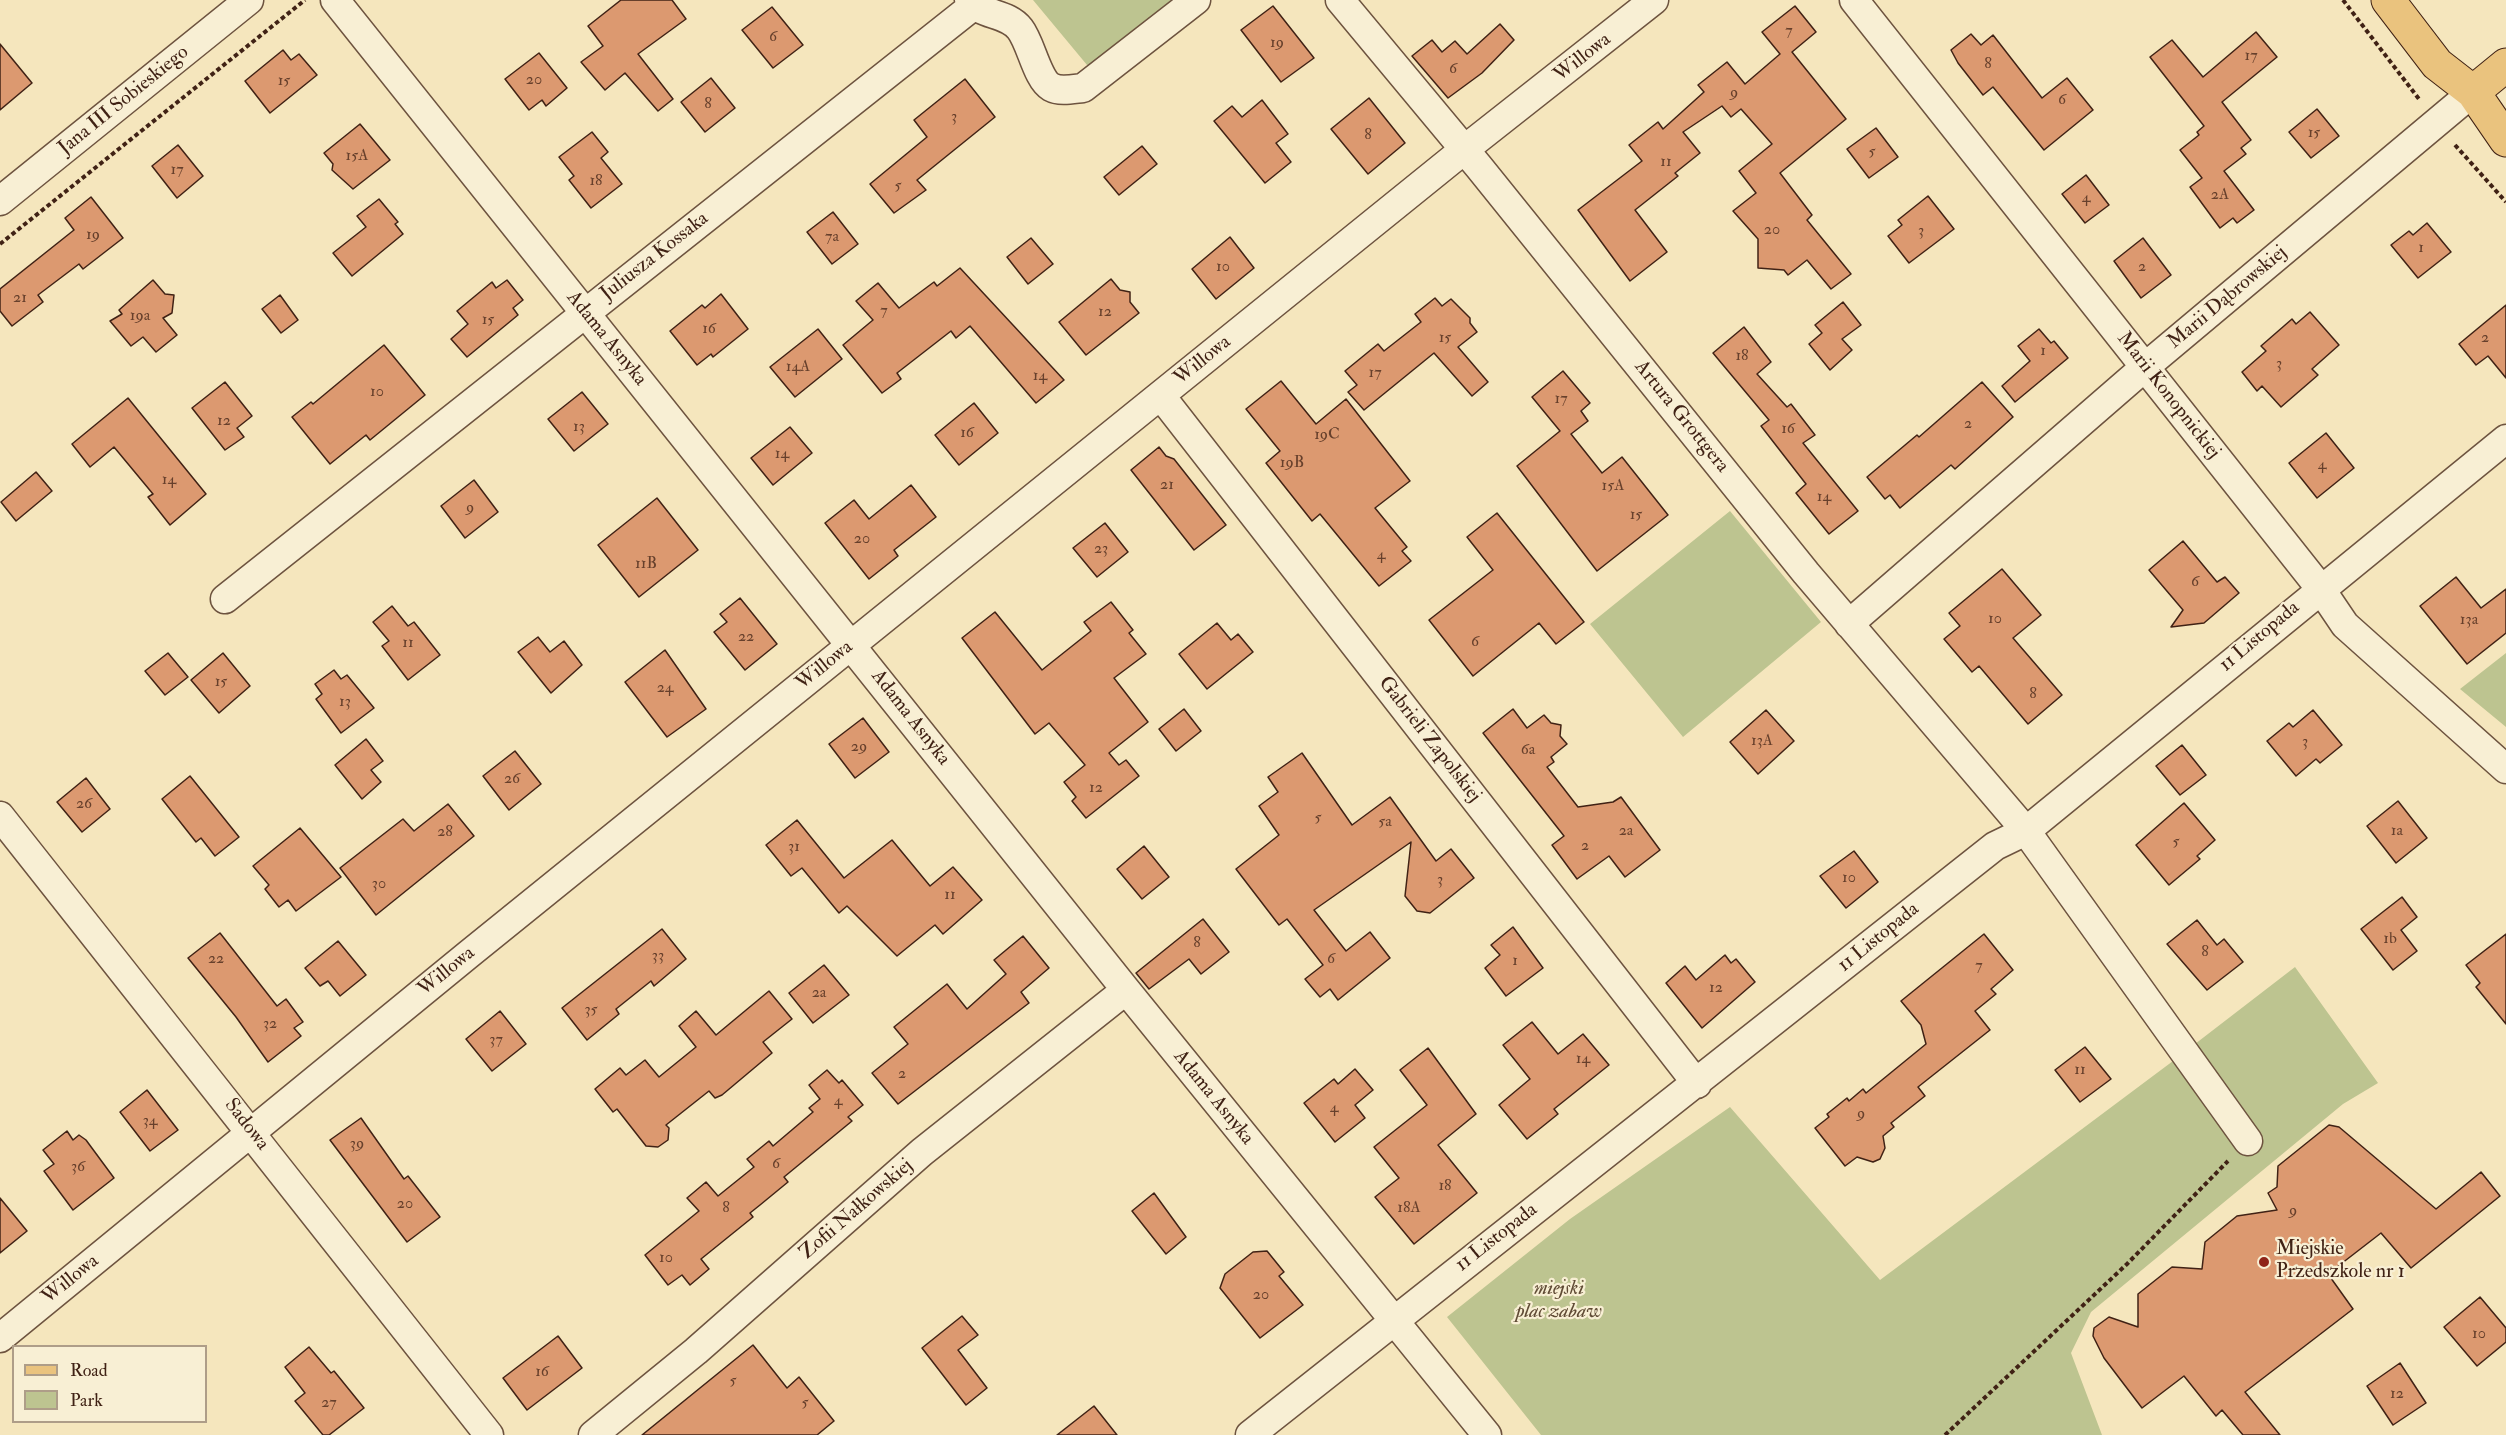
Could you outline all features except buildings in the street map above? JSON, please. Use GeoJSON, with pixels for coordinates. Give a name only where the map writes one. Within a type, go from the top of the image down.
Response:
{"type":"FeatureCollection","features":[{"type":"Feature","properties":{"kind":"main road"},"geometry":{"type":"LineString","coordinates":[[2388,0],[2437,64],[2473,92],[2506,140]]}},
{"type":"Feature","properties":{"kind":"main road"},"geometry":{"type":"LineString","coordinates":[[2473,92],[2506,65]]}},
{"type":"Feature","properties":{"kind":"street","name":"Jana III Sobieskiego"},"geometry":{"type":"LineString","coordinates":[[0,201],[249,0]]}},
{"type":"Feature","properties":{"kind":"street","name":"Adama Asnyka"},"geometry":{"type":"LineString","coordinates":[[334,0],[1126,990],[1487,1435]]}},
{"type":"Feature","properties":{"kind":"street"},"geometry":{"type":"LineString","coordinates":[[971,3],[1003,15],[1014,22],[1028,41],[1044,79],[1050,86],[1068,90],[1083,88],[1196,0]]}},
{"type":"Feature","properties":{"kind":"street","name":"Artura Grottgera"},"geometry":{"type":"LineString","coordinates":[[1340,0],[1465,149],[1849,624],[2026,831],[2247,1142]]}},
{"type":"Feature","properties":{"kind":"street","name":"Willowa"},"geometry":{"type":"LineString","coordinates":[[0,1338],[478,946],[1465,149],[1654,0]]}},
{"type":"Feature","properties":{"kind":"street","name":"Marii Konopnickiej"},"geometry":{"type":"LineString","coordinates":[[1854,0],[2320,588],[2344,624],[2506,769]]}},
{"type":"Feature","properties":{"kind":"street","name":"Juliusza Kossaka"},"geometry":{"type":"LineString","coordinates":[[225,599],[971,3]]}},
{"type":"Feature","properties":{"kind":"street","name":"Marii Dąbrowskiej"},"geometry":{"type":"LineString","coordinates":[[1849,624],[2145,367],[2473,92]]}},
{"type":"Feature","properties":{"kind":"street","name":"Gabrieli Zapolskiej"},"geometry":{"type":"LineString","coordinates":[[1161,396],[1697,1084]]}},
{"type":"Feature","properties":{"kind":"street","name":"11 Listopada"},"geometry":{"type":"LineString","coordinates":[[1250,1435],[1394,1319],[1697,1084],[1995,846],[2026,831],[2320,588],[2506,439]]}},
{"type":"Feature","properties":{"kind":"street","name":"Sadowa"},"geometry":{"type":"LineString","coordinates":[[0,816],[489,1435]]}},
{"type":"Feature","properties":{"kind":"street","name":"Zofii Nałkowskiej"},"geometry":{"type":"LineString","coordinates":[[593,1435],[696,1351],[922,1152],[1126,990]]}},
{"type":"Feature","properties":{"kind":"path"},"geometry":{"type":"LineString","coordinates":[[0,244],[305,0]]}},
{"type":"Feature","properties":{"kind":"path"},"geometry":{"type":"LineString","coordinates":[[1945,1435],[2127,1264],[2247,1142]]}},
{"type":"Feature","properties":{"kind":"green space"},"geometry":{"type":"Polygon","coordinates":[[[1033,0],[1181,0],[1092,71],[1033,0]]]}},
{"type":"Feature","properties":{"kind":"green space"},"geometry":{"type":"Polygon","coordinates":[[[1730,511],[1821,622],[1683,737],[1590,624],[1730,511]]]}},
{"type":"Feature","properties":{"kind":"green space"},"geometry":{"type":"Polygon","coordinates":[[[2506,653],[2506,727],[2460,689],[2506,653]]]}},
{"type":"Feature","properties":{"kind":"green space","name":"miejski plac zabaw"},"geometry":{"type":"Polygon","coordinates":[[[2295,967],[2378,1083],[2343,1104],[2091,1312],[2071,1353],[2102,1435],[1541,1435],[1447,1317],[1570,1219],[1730,1107],[1880,1280],[2295,967]]]}},
{"type":"Feature","properties":{"kind":"place","name":"Miejskie Przedszkole nr 1"},"geometry":{"type":"Point","coordinates":[2264,1262]}}]}
